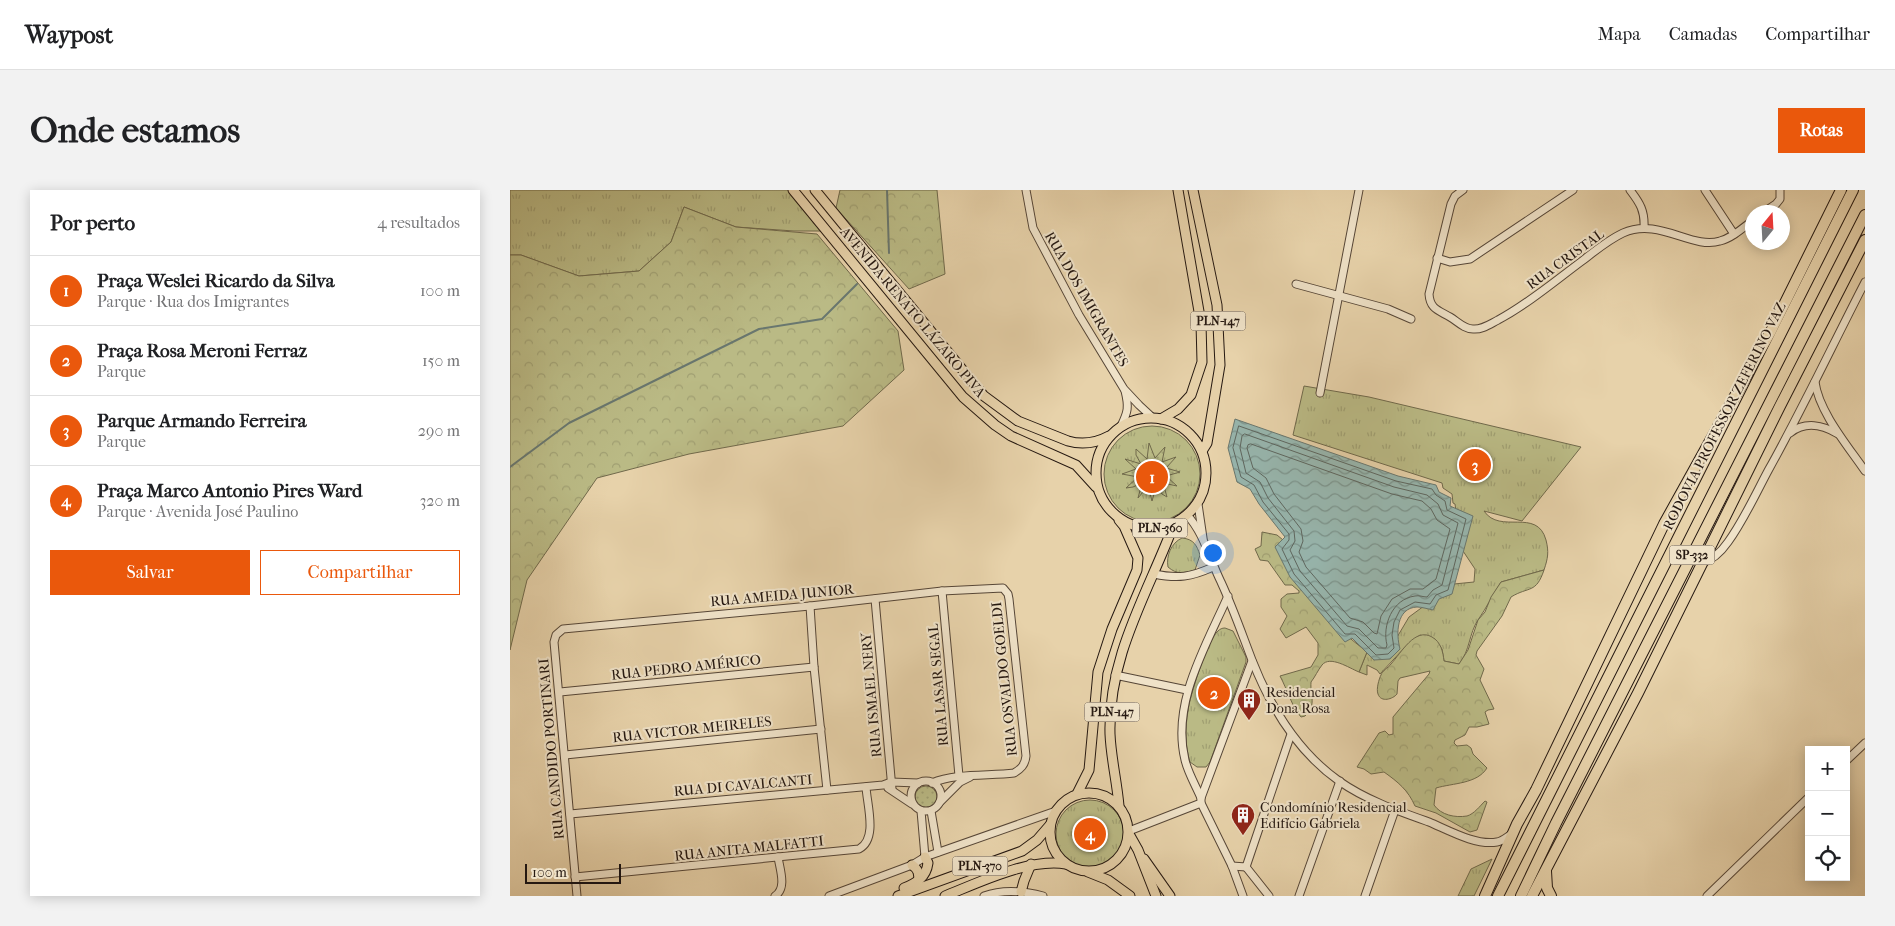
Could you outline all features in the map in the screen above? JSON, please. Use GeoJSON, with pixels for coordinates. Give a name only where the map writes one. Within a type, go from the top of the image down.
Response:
{"type":"FeatureCollection","features":[{"type":"Feature","properties":{"kind":"highway"},"geometry":{"type":"LineString","coordinates":[[1485,896],[1664,524],[1770,331],[1841,190]]}},
{"type":"Feature","properties":{"kind":"highway","name":"RODOVIA PROFESSOR ZEFERINO VAZ"},"geometry":{"type":"LineString","coordinates":[[1498,896],[1852,190]]}},
{"type":"Feature","properties":{"kind":"highway","name":"SP-332"},"geometry":{"type":"LineString","coordinates":[[1521,896],[1556,823],[1865,215]]}},
{"type":"Feature","properties":{"kind":"highway"},"geometry":{"type":"LineString","coordinates":[[1532,896],[1646,677],[1865,240]]}},
{"type":"Feature","properties":{"kind":"highway"},"geometry":{"type":"LineString","coordinates":[[1546,871],[1547,888],[1551,896]]}},
{"type":"Feature","properties":{"kind":"main road","name":"AVENIDA RENATO LÁZARO PIVA"},"geometry":{"type":"LineString","coordinates":[[793,190],[963,397],[995,425],[1011,436],[1076,465],[1096,487]]}},
{"type":"Feature","properties":{"kind":"main road","name":"AVENIDA RENATO LÁZARO PIVA"},"geometry":{"type":"LineString","coordinates":[[815,190],[984,396],[1018,422],[1068,441],[1091,443],[1109,436]]}},
{"type":"Feature","properties":{"kind":"main road","name":"PLN-147"},"geometry":{"type":"LineString","coordinates":[[1157,418],[1178,409],[1190,395],[1202,362],[1201,323],[1178,190]]}},
{"type":"Feature","properties":{"kind":"main road","name":"PLN-147"},"geometry":{"type":"LineString","coordinates":[[1193,190],[1216,305],[1220,366],[1207,443],[1202,452]]}},
{"type":"Feature","properties":{"kind":"main road"},"geometry":{"type":"LineString","coordinates":[[1189,250],[1205,248]]}},
{"type":"Feature","properties":{"kind":"main road"},"geometry":{"type":"LineString","coordinates":[[1190,260],[1207,259]]}},
{"type":"Feature","properties":{"kind":"main road","name":"PLN-360"},"geometry":{"type":"LineString","coordinates":[[1157,418],[1184,429],[1192,436],[1202,452],[1206,469],[1206,482],[1198,504],[1174,524],[1154,529],[1134,527],[1117,518],[1104,504],[1096,487],[1096,460],[1101,447],[1109,436],[1121,426],[1136,420],[1157,418]]}},
{"type":"Feature","properties":{"kind":"main road","name":"PLN-147"},"geometry":{"type":"LineString","coordinates":[[1077,794],[1089,770],[1098,672],[1112,629],[1137,570],[1138,558],[1124,526],[1117,518]]}},
{"type":"Feature","properties":{"kind":"main road","name":"PLN-147"},"geometry":{"type":"LineString","coordinates":[[1119,806],[1110,733],[1115,675],[1123,645],[1174,524]]}},
{"type":"Feature","properties":{"kind":"main road"},"geometry":{"type":"LineString","coordinates":[[1077,794],[1092,793],[1107,797],[1119,806],[1126,818],[1129,833],[1138,850],[1156,896]]}},
{"type":"Feature","properties":{"kind":"main road","name":"PLN-370"},"geometry":{"type":"LineString","coordinates":[[898,896],[1022,851],[1045,832],[1056,811],[1065,801],[1077,794]]}},
{"type":"Feature","properties":{"kind":"main road","name":"PLN-370"},"geometry":{"type":"LineString","coordinates":[[1051,822],[1052,846],[1058,856],[1067,864]]}},
{"type":"Feature","properties":{"kind":"main road"},"geometry":{"type":"LineString","coordinates":[[1086,871],[1102,870],[1116,862],[1125,849],[1129,833]]}},
{"type":"Feature","properties":{"kind":"main road"},"geometry":{"type":"LineString","coordinates":[[1138,850],[1170,896]]}},
{"type":"Feature","properties":{"kind":"main road"},"geometry":{"type":"LineString","coordinates":[[893,896],[918,882],[925,875],[928,863],[925,857]]}},
{"type":"Feature","properties":{"kind":"main road","name":"PLN-370"},"geometry":{"type":"LineString","coordinates":[[946,896],[1031,864],[1051,862],[1067,864],[1086,871]]}},
{"type":"Feature","properties":{"kind":"main road"},"geometry":{"type":"LineString","coordinates":[[912,864],[920,876],[918,882]]}},
{"type":"Feature","properties":{"kind":"main road"},"geometry":{"type":"LineString","coordinates":[[1021,892],[1031,864]]}},
{"type":"Feature","properties":{"kind":"main road"},"geometry":{"type":"LineString","coordinates":[[1086,871],[1108,880],[1130,896]]}},
{"type":"Feature","properties":{"kind":"street","name":"RUA DOS IMIGRANTES"},"geometry":{"type":"LineString","coordinates":[[1026,190],[1033,228],[1079,315],[1124,389],[1128,405],[1127,414],[1121,426]]}},
{"type":"Feature","properties":{"kind":"street"},"geometry":{"type":"LineString","coordinates":[[1320,393],[1359,190]]}},
{"type":"Feature","properties":{"kind":"street"},"geometry":{"type":"LineString","coordinates":[[1463,190],[1455,196],[1451,204],[1437,258],[1450,262],[1470,260],[1573,190]]}},
{"type":"Feature","properties":{"kind":"street"},"geometry":{"type":"LineString","coordinates":[[1630,190],[1642,206],[1644,228]]}},
{"type":"Feature","properties":{"kind":"street"},"geometry":{"type":"LineString","coordinates":[[1705,190],[1734,234]]}},
{"type":"Feature","properties":{"kind":"street"},"geometry":{"type":"LineString","coordinates":[[1774,205],[1780,198],[1780,190]]}},
{"type":"Feature","properties":{"kind":"street","name":"RUA CRISTAL"},"geometry":{"type":"LineString","coordinates":[[1437,258],[1429,294],[1430,303],[1435,310],[1467,328],[1481,329],[1515,310],[1606,243],[1624,233],[1644,228],[1718,242],[1745,226]]}},
{"type":"Feature","properties":{"kind":"street"},"geometry":{"type":"LineString","coordinates":[[1702,564],[1718,554],[1728,542],[1788,435],[1865,282]]}},
{"type":"Feature","properties":{"kind":"street"},"geometry":{"type":"LineString","coordinates":[[1296,284],[1388,309],[1411,319]]}},
{"type":"Feature","properties":{"kind":"street"},"geometry":{"type":"LineString","coordinates":[[1815,382],[1819,398],[1842,438],[1865,471]]}},
{"type":"Feature","properties":{"kind":"street","name":"RUA DOS IMIGRANTES"},"geometry":{"type":"LineString","coordinates":[[1124,389],[1157,418]]}},
{"type":"Feature","properties":{"kind":"street"},"geometry":{"type":"LineString","coordinates":[[1788,435],[1802,426],[1811,425],[1830,429],[1842,438]]}},
{"type":"Feature","properties":{"kind":"street"},"geometry":{"type":"LineString","coordinates":[[1198,504],[1204,541],[1228,596],[1252,661],[1275,708],[1291,734],[1315,762],[1340,782],[1395,810],[1483,843],[1499,842],[1514,833]]}},
{"type":"Feature","properties":{"kind":"street"},"geometry":{"type":"LineString","coordinates":[[1187,515],[1204,541]]}},
{"type":"Feature","properties":{"kind":"street"},"geometry":{"type":"LineString","coordinates":[[1154,574],[1172,578],[1185,578],[1214,567]]}},
{"type":"Feature","properties":{"kind":"street","name":"RUA AMEIDA JUNIOR"},"geometry":{"type":"LineString","coordinates":[[559,631],[568,628],[942,592],[999,588],[1006,591]]}},
{"type":"Feature","properties":{"kind":"street","name":"RUA OSVALDO GOELDI"},"geometry":{"type":"LineString","coordinates":[[970,777],[1014,773],[1020,770],[1026,756],[1009,598],[1006,591]]}},
{"type":"Feature","properties":{"kind":"street","name":"RUA LASAR SEGAL"},"geometry":{"type":"LineString","coordinates":[[942,592],[958,776]]}},
{"type":"Feature","properties":{"kind":"street"},"geometry":{"type":"LineString","coordinates":[[1228,596],[1187,690],[1182,732],[1186,762],[1201,801],[1232,866],[1243,896]]}},
{"type":"Feature","properties":{"kind":"street","name":"RUA ISMAEL NERY"},"geometry":{"type":"LineString","coordinates":[[875,599],[891,786]]}},
{"type":"Feature","properties":{"kind":"street"},"geometry":{"type":"LineString","coordinates":[[810,606],[814,668],[827,790]]}},
{"type":"Feature","properties":{"kind":"street","name":"RUA CANDIDO PORTINARI"},"geometry":{"type":"LineString","coordinates":[[559,631],[554,642],[577,896]]}},
{"type":"Feature","properties":{"kind":"street"},"geometry":{"type":"LineString","coordinates":[[1129,833],[1201,801],[1252,661]]}},
{"type":"Feature","properties":{"kind":"street","name":"RUA PEDRO AMÉRICO"},"geometry":{"type":"LineString","coordinates":[[560,692],[814,668]]}},
{"type":"Feature","properties":{"kind":"street"},"geometry":{"type":"LineString","coordinates":[[1115,675],[1187,690]]}},
{"type":"Feature","properties":{"kind":"street","name":"RUA VICTOR MEIRELES"},"geometry":{"type":"LineString","coordinates":[[564,755],[821,728]]}},
{"type":"Feature","properties":{"kind":"street"},"geometry":{"type":"LineString","coordinates":[[1246,867],[1291,734]]}},
{"type":"Feature","properties":{"kind":"street"},"geometry":{"type":"LineString","coordinates":[[1850,757],[1865,743]]}},
{"type":"Feature","properties":{"kind":"street"},"geometry":{"type":"LineString","coordinates":[[932,783],[941,779],[958,776],[970,777]]}},
{"type":"Feature","properties":{"kind":"street"},"geometry":{"type":"LineString","coordinates":[[891,786],[921,811],[931,810],[960,782],[970,777]]}},
{"type":"Feature","properties":{"kind":"street"},"geometry":{"type":"LineString","coordinates":[[891,786],[927,781],[939,789],[940,802]]}},
{"type":"Feature","properties":{"kind":"street"},"geometry":{"type":"LineString","coordinates":[[1299,896],[1340,782]]}},
{"type":"Feature","properties":{"kind":"street"},"geometry":{"type":"LineString","coordinates":[[912,804],[911,792],[918,783]]}},
{"type":"Feature","properties":{"kind":"street","name":"RUA DI CAVALCANTI"},"geometry":{"type":"LineString","coordinates":[[570,814],[866,786],[891,786]]}},
{"type":"Feature","properties":{"kind":"street","name":"RUA ANITA MALFATTI"},"geometry":{"type":"LineString","coordinates":[[575,877],[856,850],[864,845],[870,834],[866,786]]}},
{"type":"Feature","properties":{"kind":"street"},"geometry":{"type":"LineString","coordinates":[[1707,896],[1805,801]]}},
{"type":"Feature","properties":{"kind":"street"},"geometry":{"type":"LineString","coordinates":[[931,810],[938,852]]}},
{"type":"Feature","properties":{"kind":"street"},"geometry":{"type":"LineString","coordinates":[[1365,896],[1395,810]]}},
{"type":"Feature","properties":{"kind":"street"},"geometry":{"type":"LineString","coordinates":[[921,811],[925,857]]}},
{"type":"Feature","properties":{"kind":"street"},"geometry":{"type":"LineString","coordinates":[[828,896],[938,852],[1056,811]]}},
{"type":"Feature","properties":{"kind":"street"},"geometry":{"type":"LineString","coordinates":[[775,896],[782,888],[778,857]]}},
{"type":"Feature","properties":{"kind":"street"},"geometry":{"type":"LineString","coordinates":[[1232,866],[1246,867],[1269,896]]}},
{"type":"Feature","properties":{"kind":"street"},"geometry":{"type":"LineString","coordinates":[[984,896],[1005,892],[1021,892],[1043,896]]}},
{"type":"Feature","properties":{"kind":"green space"},"geometry":{"type":"Polygon","coordinates":[[[510,190],[793,190],[827,231],[736,227],[684,207],[671,242],[639,271],[579,276],[521,255],[510,255],[510,190]]]}},
{"type":"Feature","properties":{"kind":"green space"},"geometry":{"type":"Polygon","coordinates":[[[840,190],[937,190],[945,274],[909,289],[836,208],[840,190]]]}},
{"type":"Feature","properties":{"kind":"green space"},"geometry":{"type":"Polygon","coordinates":[[[684,207],[736,227],[817,234],[898,331],[904,370],[843,426],[689,454],[597,478],[527,580],[510,650],[510,255],[521,255],[579,276],[639,271],[671,242],[684,207]]]}},
{"type":"Feature","properties":{"kind":"green space"},"geometry":{"type":"Polygon","coordinates":[[[1304,386],[1369,397],[1581,447],[1522,521],[1484,511],[1491,518],[1499,521],[1535,525],[1541,530],[1546,540],[1548,548],[1547,558],[1544,570],[1501,582],[1475,625],[1463,659],[1459,664],[1444,661],[1442,649],[1435,639],[1420,635],[1408,644],[1380,674],[1377,670],[1367,665],[1367,675],[1359,672],[1367,652],[1387,654],[1409,617],[1454,584],[1474,582],[1475,569],[1461,548],[1455,504],[1453,503],[1452,494],[1443,488],[1442,483],[1293,435],[1304,386]]]}},
{"type":"Feature","properties":{"kind":"green space"},"geometry":{"type":"Polygon","coordinates":[[[1152,426],[1171,429],[1186,440],[1197,455],[1200,474],[1197,493],[1186,508],[1171,519],[1152,522],[1133,519],[1118,508],[1107,493],[1104,474],[1107,455],[1118,440],[1133,429],[1152,426]]]}},
{"type":"Feature","properties":{"kind":"green space"},"geometry":{"type":"Polygon","coordinates":[[[1149,443],[1155,458],[1165,447],[1162,462],[1176,457],[1166,468],[1180,472],[1166,476],[1177,486],[1163,483],[1167,497],[1156,487],[1152,501],[1148,486],[1138,498],[1142,483],[1126,488],[1138,477],[1122,474],[1136,469],[1125,459],[1141,464],[1136,455],[1136,449],[1147,459],[1149,443]]]}},
{"type":"Feature","properties":{"kind":"green space"},"geometry":{"type":"Polygon","coordinates":[[[1262,532],[1277,535],[1283,540],[1336,627],[1367,652],[1359,672],[1335,662],[1325,662],[1311,682],[1311,708],[1305,716],[1301,717],[1292,703],[1280,676],[1311,667],[1318,655],[1318,643],[1306,627],[1286,638],[1280,629],[1287,616],[1281,607],[1281,599],[1287,594],[1299,593],[1299,591],[1292,585],[1285,585],[1268,561],[1260,560],[1255,549],[1261,546],[1262,532]]]}},
{"type":"Feature","properties":{"kind":"green space"},"geometry":{"type":"Polygon","coordinates":[[[1182,538],[1194,544],[1200,555],[1195,570],[1181,573],[1171,570],[1168,567],[1168,563],[1172,546],[1182,538]]]}},
{"type":"Feature","properties":{"kind":"green space"},"geometry":{"type":"Polygon","coordinates":[[[1544,570],[1535,586],[1511,597],[1502,616],[1477,651],[1476,655],[1484,669],[1480,680],[1494,709],[1485,712],[1489,724],[1469,727],[1465,735],[1455,740],[1454,743],[1457,746],[1467,745],[1471,748],[1473,754],[1487,768],[1483,773],[1471,780],[1436,788],[1434,805],[1440,811],[1449,815],[1458,817],[1470,815],[1485,801],[1487,802],[1477,830],[1470,832],[1436,813],[1415,806],[1402,787],[1384,772],[1371,774],[1357,767],[1379,733],[1385,731],[1389,735],[1393,734],[1393,717],[1430,671],[1400,678],[1397,694],[1387,699],[1380,697],[1378,694],[1377,689],[1380,677],[1404,648],[1420,635],[1432,637],[1438,642],[1444,661],[1459,664],[1468,650],[1478,620],[1485,612],[1491,597],[1501,582],[1544,570]]]}},
{"type":"Feature","properties":{"kind":"green space"},"geometry":{"type":"Polygon","coordinates":[[[1225,628],[1233,631],[1246,657],[1246,662],[1210,762],[1206,767],[1197,767],[1190,762],[1186,743],[1189,704],[1209,645],[1218,631],[1225,628]]]}},
{"type":"Feature","properties":{"kind":"green space"},"geometry":{"type":"Polygon","coordinates":[[[926,786],[934,789],[937,797],[934,805],[926,808],[918,805],[915,797],[918,789],[926,786]]]}},
{"type":"Feature","properties":{"kind":"green space"},"geometry":{"type":"Polygon","coordinates":[[[1090,800],[1103,802],[1114,810],[1122,821],[1124,834],[1122,847],[1114,858],[1103,866],[1090,868],[1077,866],[1066,858],[1058,847],[1056,834],[1058,821],[1066,810],[1077,802],[1090,800]]]}},
{"type":"Feature","properties":{"kind":"green space"},"geometry":{"type":"Polygon","coordinates":[[[1492,859],[1474,896],[1458,896],[1471,869],[1492,859]]]}},
{"type":"Feature","properties":{"kind":"water"},"geometry":{"type":"Polygon","coordinates":[[[1235,419],[1398,476],[1436,485],[1439,492],[1451,498],[1450,506],[1473,516],[1452,594],[1439,599],[1433,610],[1417,607],[1410,608],[1405,612],[1401,617],[1398,629],[1400,649],[1390,659],[1374,660],[1352,638],[1345,642],[1290,577],[1275,547],[1285,537],[1259,504],[1250,489],[1237,482],[1228,448],[1235,419]]]}},
{"type":"Feature","properties":{"kind":"waterway"},"geometry":{"type":"LineString","coordinates":[[887,190],[889,253]]}},
{"type":"Feature","properties":{"kind":"waterway"},"geometry":{"type":"LineString","coordinates":[[510,467],[569,423],[759,329],[822,319],[857,284]]}},
{"type":"Feature","properties":{"kind":"place","name":"Parque Armando Ferreira"},"geometry":{"type":"Point","coordinates":[1475,465]}},
{"type":"Feature","properties":{"kind":"place","name":"Praça Weslei Ricardo da Silva"},"geometry":{"type":"Point","coordinates":[1152,477]}},
{"type":"Feature","properties":{"kind":"place","name":"Praça Rosa Meroni Ferraz"},"geometry":{"type":"Point","coordinates":[1214,693]}},
{"type":"Feature","properties":{"kind":"place","name":"Residencial Dona Rosa"},"geometry":{"type":"Point","coordinates":[1249,721]}},
{"type":"Feature","properties":{"kind":"place","name":"Praça Marco Antonio Pires Ward"},"geometry":{"type":"Point","coordinates":[1090,834]}},
{"type":"Feature","properties":{"kind":"place","name":"Condomínio Residencial Edifício Gabriela"},"geometry":{"type":"Point","coordinates":[1243,836]}}]}
